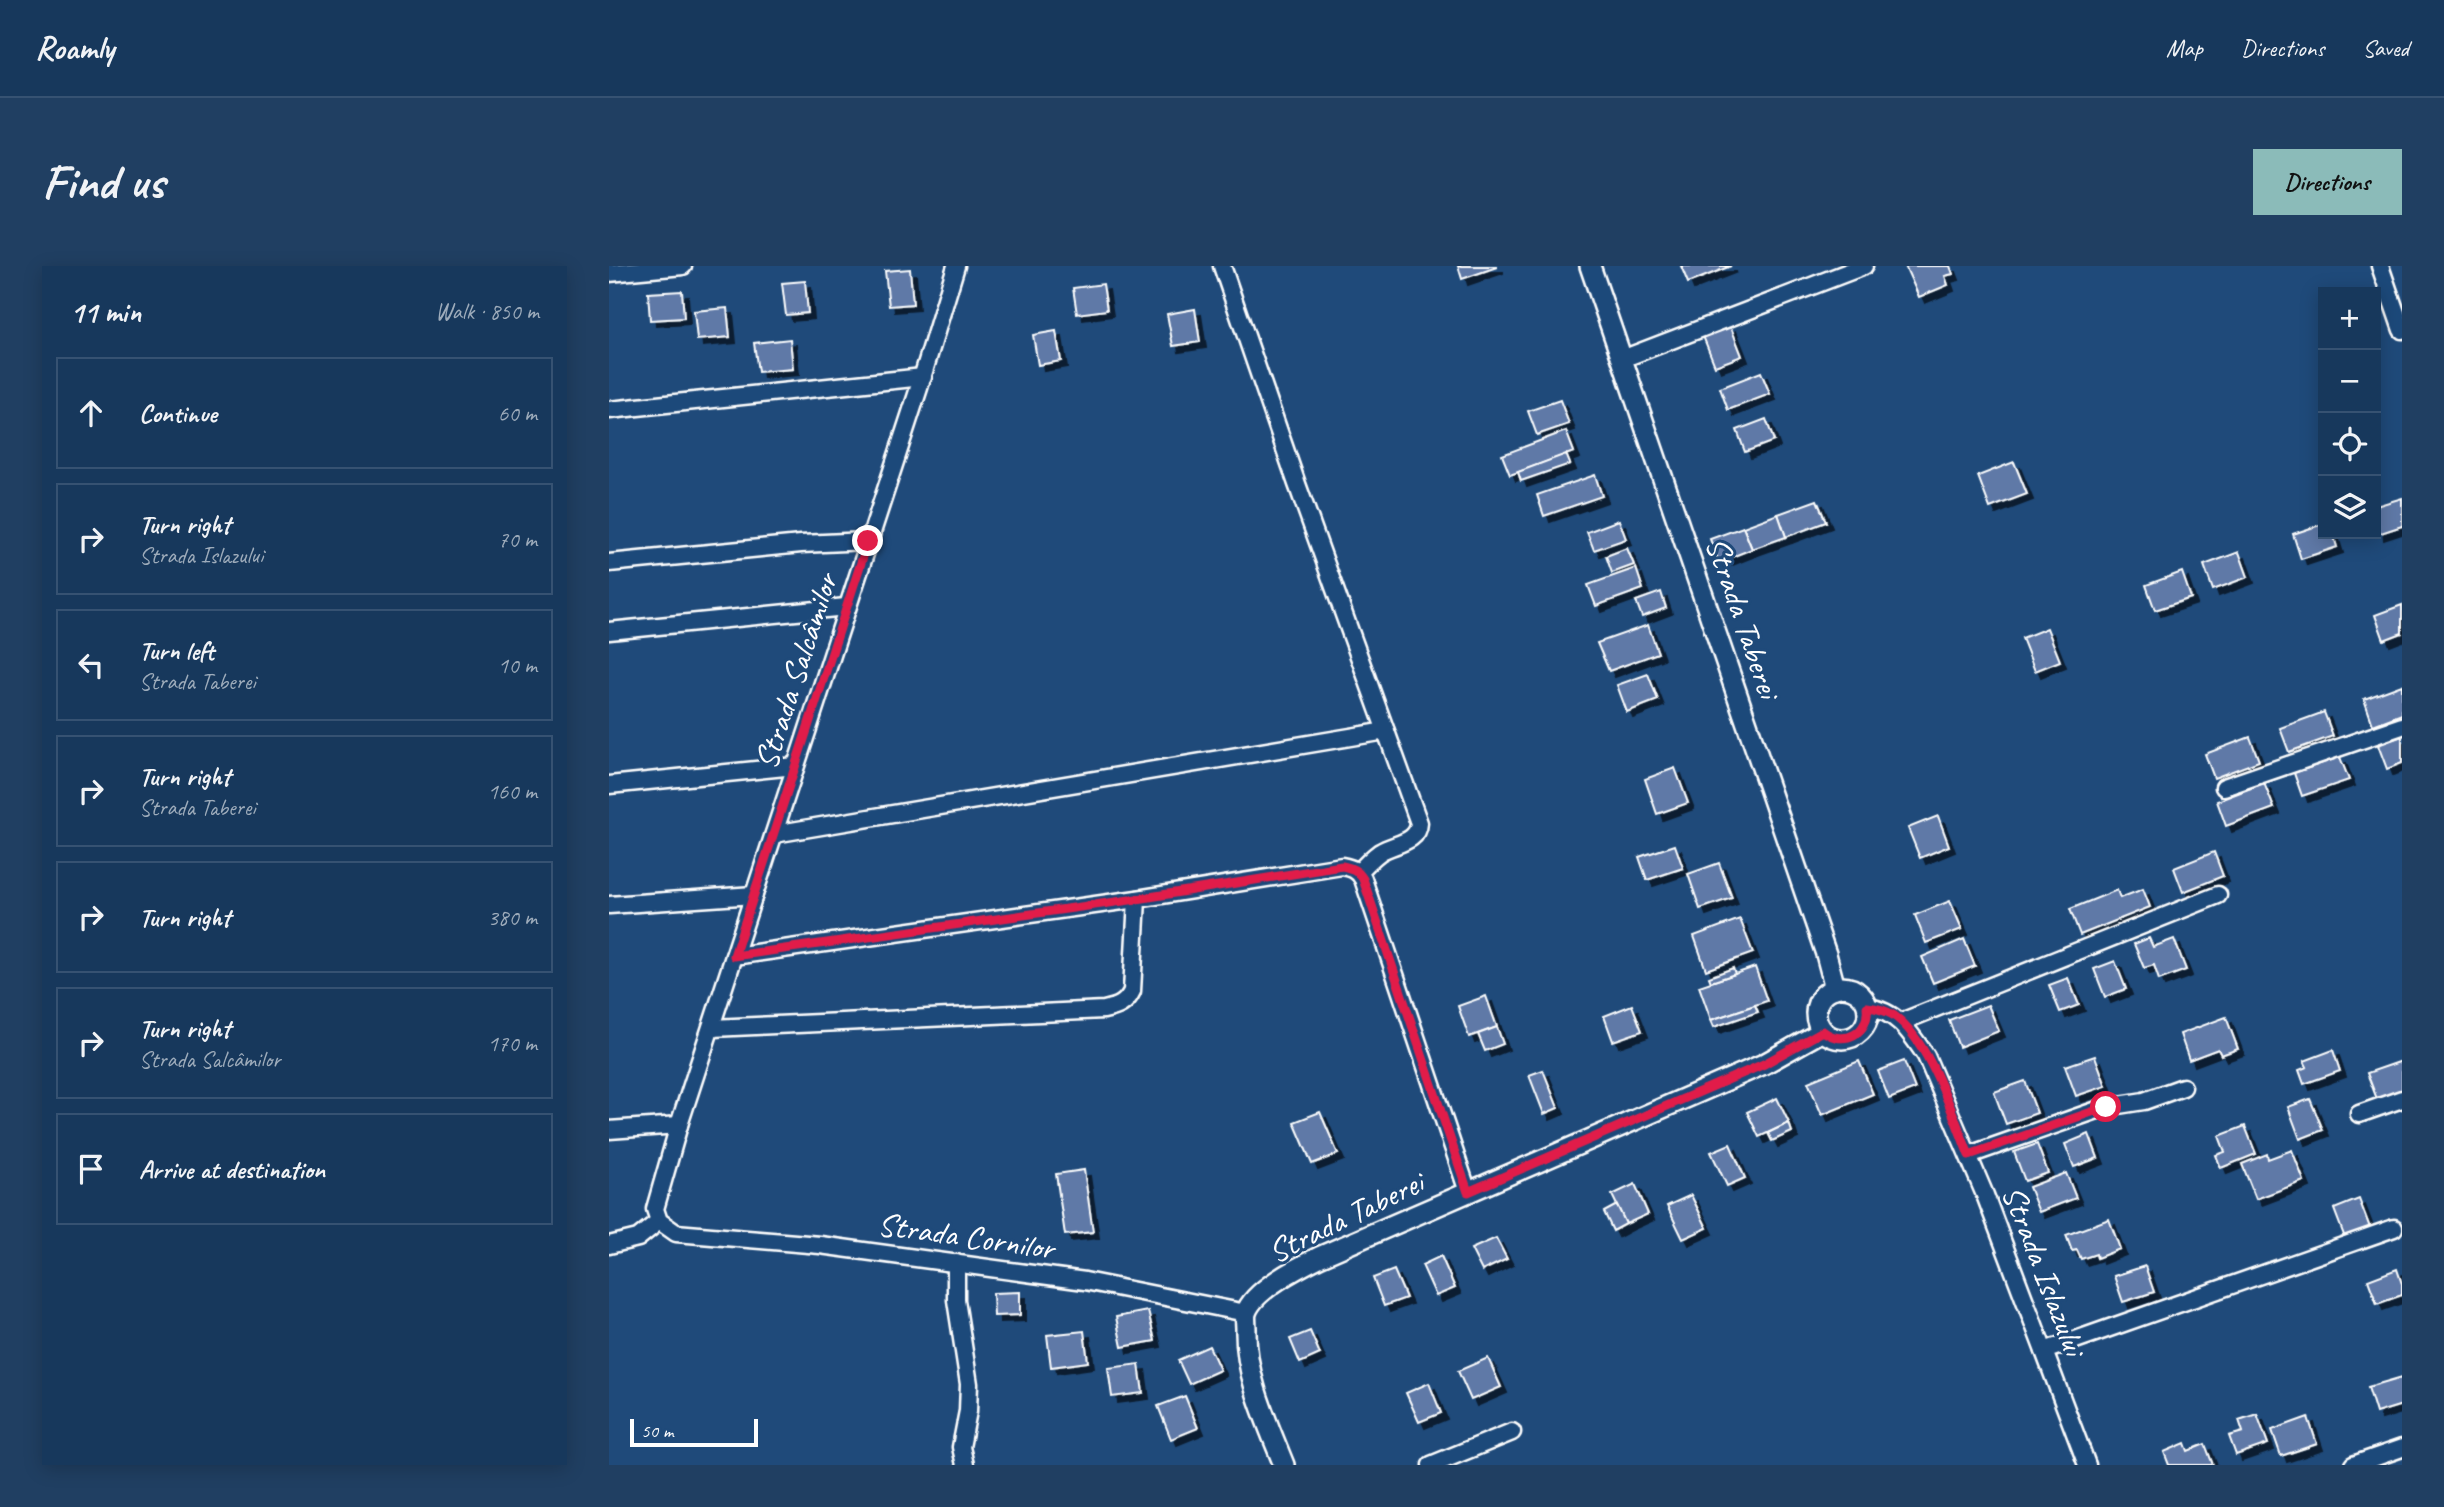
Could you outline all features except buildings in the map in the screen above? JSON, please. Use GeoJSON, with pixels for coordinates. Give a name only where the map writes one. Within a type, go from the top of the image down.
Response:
{"type":"FeatureCollection","features":[{"type":"Feature","properties":{"kind":"street"},"geometry":{"type":"LineString","coordinates":[[609,273],[683,266]]}},
{"type":"Feature","properties":{"kind":"street","name":"Strada Salcâmilor"},"geometry":{"type":"LineString","coordinates":[[659,1221],[655,1209],[657,1198],[679,1125],[923,377],[956,266]]}},
{"type":"Feature","properties":{"kind":"street"},"geometry":{"type":"LineString","coordinates":[[1222,266],[1416,810],[1419,830],[1415,836],[1384,850],[1359,872]]}},
{"type":"Feature","properties":{"kind":"street","name":"Strada Taberei"},"geometry":{"type":"LineString","coordinates":[[1590,266],[1826,954],[1835,989]]}},
{"type":"Feature","properties":{"kind":"street"},"geometry":{"type":"LineString","coordinates":[[1622,359],[1864,266]]}},
{"type":"Feature","properties":{"kind":"street"},"geometry":{"type":"LineString","coordinates":[[2379,266],[2402,330]]}},
{"type":"Feature","properties":{"kind":"street"},"geometry":{"type":"LineString","coordinates":[[609,410],[923,377]]}},
{"type":"Feature","properties":{"kind":"street"},"geometry":{"type":"LineString","coordinates":[[609,563],[801,544],[868,541]]}},
{"type":"Feature","properties":{"kind":"street"},"geometry":{"type":"LineString","coordinates":[[609,631],[846,607]]}},
{"type":"Feature","properties":{"kind":"street"},"geometry":{"type":"LineString","coordinates":[[2224,787],[2402,726]]}},
{"type":"Feature","properties":{"kind":"street"},"geometry":{"type":"LineString","coordinates":[[774,834],[1386,731]]}},
{"type":"Feature","properties":{"kind":"street"},"geometry":{"type":"LineString","coordinates":[[609,785],[795,766]]}},
{"type":"Feature","properties":{"kind":"street"},"geometry":{"type":"LineString","coordinates":[[734,956],[1137,899],[1342,866],[1352,868],[1359,872],[1363,879],[1468,1192]]}},
{"type":"Feature","properties":{"kind":"street"},"geometry":{"type":"LineString","coordinates":[[609,905],[754,895]]}},
{"type":"Feature","properties":{"kind":"street"},"geometry":{"type":"LineString","coordinates":[[1901,1022],[2218,895]]}},
{"type":"Feature","properties":{"kind":"street"},"geometry":{"type":"LineString","coordinates":[[712,1028],[1104,1010],[1117,1007],[1127,1001],[1132,991],[1137,899]]}},
{"type":"Feature","properties":{"kind":"street"},"geometry":{"type":"LineString","coordinates":[[1848,988],[1854,991],[1867,1007],[1866,1022],[1858,1034],[1851,1037],[1836,1038],[1823,1031],[1817,1018],[1818,1003],[1835,989],[1848,988]]}},
{"type":"Feature","properties":{"kind":"street","name":"Strada Islazului"},"geometry":{"type":"LineString","coordinates":[[1867,1007],[1884,1011],[1901,1022],[1926,1056],[1969,1155],[2087,1465]]}},
{"type":"Feature","properties":{"kind":"street","name":"Strada Taberei"},"geometry":{"type":"LineString","coordinates":[[1246,1313],[1268,1288],[1319,1257],[1764,1064],[1823,1031]]}},
{"type":"Feature","properties":{"kind":"street"},"geometry":{"type":"LineString","coordinates":[[1969,1155],[2106,1107],[2144,1101],[2183,1087]]}},
{"type":"Feature","properties":{"kind":"street"},"geometry":{"type":"LineString","coordinates":[[2359,1114],[2402,1099]]}},
{"type":"Feature","properties":{"kind":"street"},"geometry":{"type":"LineString","coordinates":[[609,1130],[679,1125]]}},
{"type":"Feature","properties":{"kind":"street"},"geometry":{"type":"LineString","coordinates":[[609,1245],[638,1238],[659,1221]]}},
{"type":"Feature","properties":{"kind":"street","name":"Strada Cornilor"},"geometry":{"type":"LineString","coordinates":[[659,1221],[675,1233],[820,1245],[1085,1281],[1246,1313]]}},
{"type":"Feature","properties":{"kind":"street"},"geometry":{"type":"LineString","coordinates":[[2044,1351],[2394,1228]]}},
{"type":"Feature","properties":{"kind":"street"},"geometry":{"type":"LineString","coordinates":[[956,1263],[956,1300],[969,1384],[968,1411],[961,1447],[965,1465]]}},
{"type":"Feature","properties":{"kind":"street"},"geometry":{"type":"LineString","coordinates":[[1246,1313],[1246,1342],[1251,1371],[1284,1465]]}},
{"type":"Feature","properties":{"kind":"street"},"geometry":{"type":"LineString","coordinates":[[1431,1465],[1512,1432]]}},
{"type":"Feature","properties":{"kind":"street"},"geometry":{"type":"LineString","coordinates":[[2353,1465],[2402,1448]]}},
{"type":"Feature","properties":{"kind":"route"},"geometry":{"type":"LineString","coordinates":[[868,541],[734,956],[1137,899],[1342,866],[1359,872],[1363,879],[1468,1192],[1764,1064],[1823,1031],[1829,1036],[1844,1039],[1858,1034],[1866,1022],[1867,1007],[1878,1008],[1893,1015],[1913,1037],[1926,1056],[1945,1096],[1969,1155],[2106,1107]]}}]}
